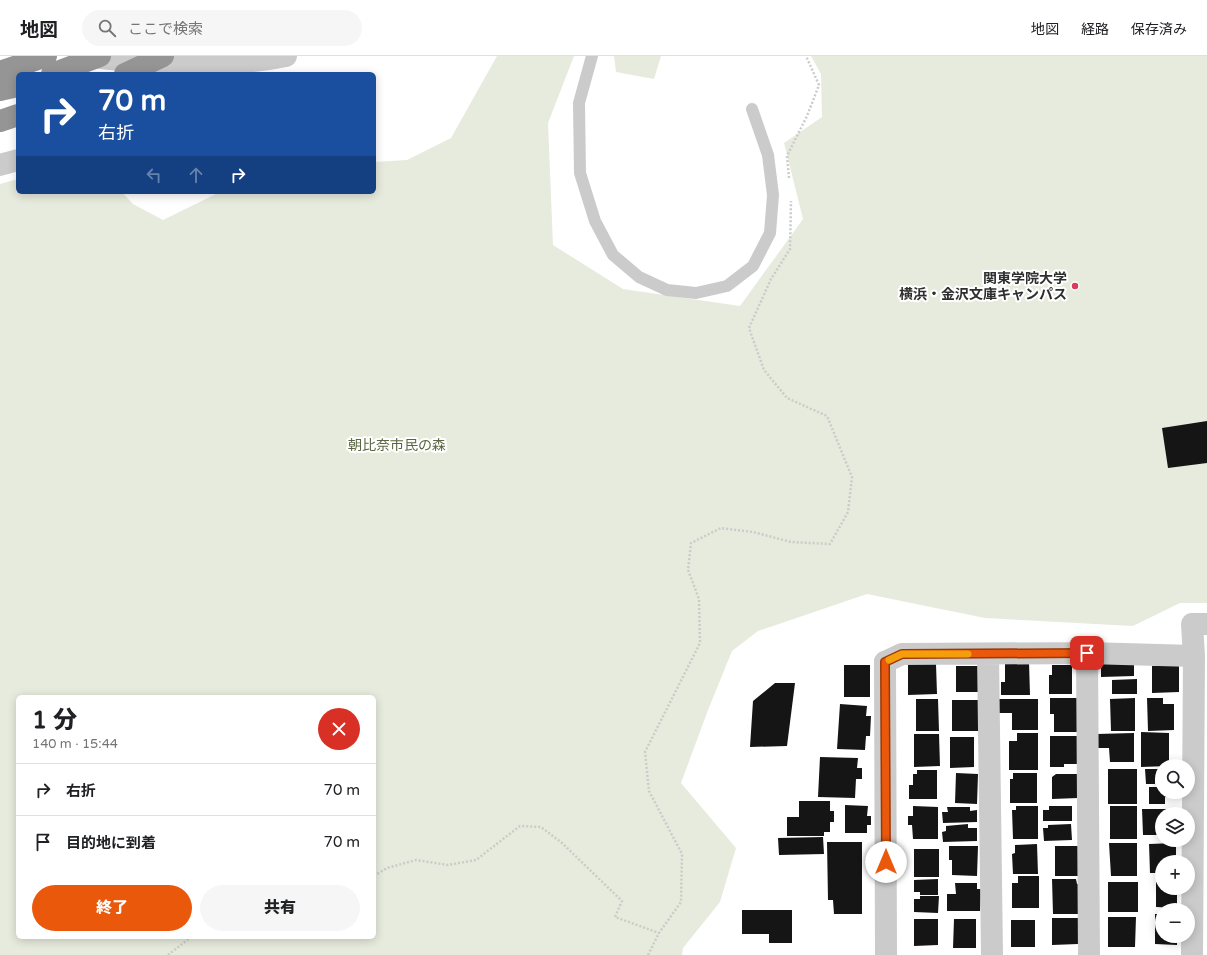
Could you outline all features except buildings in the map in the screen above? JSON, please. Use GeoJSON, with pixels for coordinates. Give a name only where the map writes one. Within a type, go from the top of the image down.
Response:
{"type":"FeatureCollection","features":[{"type":"Feature","properties":{"kind":"highway"},"geometry":{"type":"LineString","coordinates":[[0,72],[46,56]]}},
{"type":"Feature","properties":{"kind":"highway"},"geometry":{"type":"LineString","coordinates":[[57,72],[100,56]]}},
{"type":"Feature","properties":{"kind":"highway"},"geometry":{"type":"LineString","coordinates":[[129,72],[163,56]]}},
{"type":"Feature","properties":{"kind":"highway"},"geometry":{"type":"LineString","coordinates":[[0,90],[16,86]]}},
{"type":"Feature","properties":{"kind":"highway"},"geometry":{"type":"LineString","coordinates":[[0,121],[16,116]]}},
{"type":"Feature","properties":{"kind":"street"},"geometry":{"type":"LineString","coordinates":[[82,56],[127,61],[229,68],[286,56]]}},
{"type":"Feature","properties":{"kind":"street"},"geometry":{"type":"LineString","coordinates":[[0,165],[16,161]]}},
{"type":"Feature","properties":{"kind":"street"},"geometry":{"type":"LineString","coordinates":[[1192,955],[1194,656],[1192,624],[1207,624]]}},
{"type":"Feature","properties":{"kind":"street"},"geometry":{"type":"LineString","coordinates":[[886,955],[885,662],[902,654],[1087,653],[1194,656]]}},
{"type":"Feature","properties":{"kind":"street"},"geometry":{"type":"LineString","coordinates":[[1087,653],[1089,955]]}},
{"type":"Feature","properties":{"kind":"street"},"geometry":{"type":"LineString","coordinates":[[988,654],[992,955]]}},
{"type":"Feature","properties":{"kind":"lane"},"geometry":{"type":"LineString","coordinates":[[592,56],[579,103],[580,173],[595,221],[614,254],[639,277],[667,290],[696,293],[727,286],[753,266],[770,233],[773,195],[768,155],[752,109]]}},
{"type":"Feature","properties":{"kind":"path"},"geometry":{"type":"LineString","coordinates":[[789,180],[787,156],[807,116],[819,85],[806,56]]}},
{"type":"Feature","properties":{"kind":"path"},"geometry":{"type":"LineString","coordinates":[[648,955],[659,934],[681,902],[682,854],[649,791],[645,752],[700,643],[699,599],[688,570],[691,543],[721,528],[753,532],[791,542],[830,544],[848,512],[852,477],[827,416],[787,398],[764,370],[749,328],[770,279],[790,249],[791,195]]}},
{"type":"Feature","properties":{"kind":"path"},"geometry":{"type":"LineString","coordinates":[[376,875],[387,868],[416,860],[448,865],[476,860],[520,826],[541,827],[562,843],[622,901],[616,917],[659,934]]}},
{"type":"Feature","properties":{"kind":"path"},"geometry":{"type":"LineString","coordinates":[[168,955],[188,939]]}},
{"type":"Feature","properties":{"kind":"green space","name":"朝比奈市民の森"},"geometry":{"type":"Polygon","coordinates":[[[497,56],[574,56],[548,123],[553,245],[623,289],[740,306],[803,219],[784,143],[822,117],[821,74],[811,56],[1207,56],[1207,603],[1180,603],[1133,626],[985,618],[867,594],[758,631],[732,651],[681,783],[736,848],[720,902],[683,948],[682,955],[0,955],[0,184],[16,180],[16,194],[124,194],[133,204],[163,220],[216,194],[376,194],[376,162],[407,160],[451,138],[497,56]]]}},
{"type":"Feature","properties":{"kind":"green space"},"geometry":{"type":"Polygon","coordinates":[[[614,56],[661,56],[654,79],[616,72],[614,56]]]}},
{"type":"Feature","properties":{"kind":"slow traffic"},"geometry":{"type":"LineString","coordinates":[[889,660],[902,654],[968,654]]}},
{"type":"Feature","properties":{"kind":"place","name":"関東学院大学 横浜・金沢文庫キャンパス"},"geometry":{"type":"Point","coordinates":[1075,286]}},
{"type":"Feature","properties":{"kind":"route"},"geometry":{"type":"LineString","coordinates":[[886,862],[885,662],[902,654],[1087,653]]}}]}
